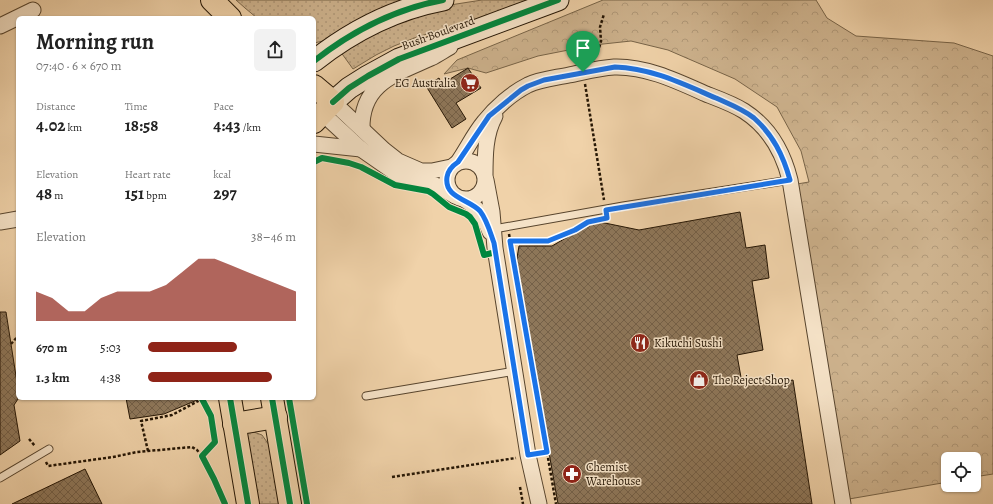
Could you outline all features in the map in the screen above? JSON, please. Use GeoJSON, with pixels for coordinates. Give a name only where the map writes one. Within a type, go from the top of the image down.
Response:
{"type":"FeatureCollection","features":[{"type":"Feature","properties":{"kind":"main road"},"geometry":{"type":"LineString","coordinates":[[212,0],[228,16]]}},
{"type":"Feature","properties":{"kind":"main road"},"geometry":{"type":"LineString","coordinates":[[318,54],[356,32],[391,15],[444,0]]}},
{"type":"Feature","properties":{"kind":"main road","name":"Bush Boulevard"},"geometry":{"type":"LineString","coordinates":[[321,111],[349,88],[382,67],[416,51],[558,0]]}},
{"type":"Feature","properties":{"kind":"main road"},"geometry":{"type":"LineString","coordinates":[[316,93],[321,111]]}},
{"type":"Feature","properties":{"kind":"main road"},"geometry":{"type":"LineString","coordinates":[[230,400],[248,504]]}},
{"type":"Feature","properties":{"kind":"main road"},"geometry":{"type":"LineString","coordinates":[[234,424],[274,408],[290,504]]}},
{"type":"Feature","properties":{"kind":"street"},"geometry":{"type":"LineString","coordinates":[[19,16],[33,9]]}},
{"type":"Feature","properties":{"kind":"street"},"geometry":{"type":"LineString","coordinates":[[0,26],[16,18]]}},
{"type":"Feature","properties":{"kind":"street"},"geometry":{"type":"LineString","coordinates":[[362,129],[366,103],[371,94],[381,83],[396,74],[432,58],[474,31]]}},
{"type":"Feature","properties":{"kind":"street"},"geometry":{"type":"LineString","coordinates":[[508,99],[497,113],[490,128],[485,150],[485,178],[483,189],[477,196],[468,199],[459,198],[450,190],[447,182],[447,174],[484,122],[508,99],[535,83],[583,72],[615,67],[645,70],[692,87],[744,111],[762,126],[777,145],[782,155],[790,180],[843,504]]}},
{"type":"Feature","properties":{"kind":"street"},"geometry":{"type":"LineString","coordinates":[[321,111],[362,129],[391,156],[414,169],[421,171],[432,171],[454,165],[465,160],[480,166],[485,178],[492,212],[501,228],[495,250]]}},
{"type":"Feature","properties":{"kind":"street"},"geometry":{"type":"LineString","coordinates":[[321,111],[361,149],[398,174],[438,186],[478,210],[483,215],[495,250],[528,455],[539,504]]}},
{"type":"Feature","properties":{"kind":"street"},"geometry":{"type":"LineString","coordinates":[[316,144],[361,149]]}},
{"type":"Feature","properties":{"kind":"street"},"geometry":{"type":"LineString","coordinates":[[0,222],[16,219]]}},
{"type":"Feature","properties":{"kind":"lane"},"geometry":{"type":"LineString","coordinates":[[501,228],[790,180]]}},
{"type":"Feature","properties":{"kind":"lane"},"geometry":{"type":"LineString","coordinates":[[366,396],[515,371]]}},
{"type":"Feature","properties":{"kind":"lane"},"geometry":{"type":"LineString","coordinates":[[0,478],[49,449]]}},
{"type":"Feature","properties":{"kind":"path"},"geometry":{"type":"LineString","coordinates":[[604,14],[600,27],[601,41],[599,48],[579,51],[606,210]]}},
{"type":"Feature","properties":{"kind":"path"},"geometry":{"type":"LineString","coordinates":[[510,241],[548,241],[575,230],[588,222]]}},
{"type":"Feature","properties":{"kind":"path"},"geometry":{"type":"LineString","coordinates":[[501,228],[510,241],[512,250],[556,504]]}},
{"type":"Feature","properties":{"kind":"path"},"geometry":{"type":"LineString","coordinates":[[495,250],[512,250]]}},
{"type":"Feature","properties":{"kind":"path"},"geometry":{"type":"LineString","coordinates":[[11,344],[16,338]]}},
{"type":"Feature","properties":{"kind":"path"},"geometry":{"type":"LineString","coordinates":[[148,451],[141,421],[172,415],[203,401]]}},
{"type":"Feature","properties":{"kind":"path"},"geometry":{"type":"LineString","coordinates":[[28,439],[41,453],[48,466],[148,451],[192,447],[198,450],[204,457]]}},
{"type":"Feature","properties":{"kind":"path"},"geometry":{"type":"LineString","coordinates":[[392,477],[548,452]]}},
{"type":"Feature","properties":{"kind":"green space"},"geometry":{"type":"Polygon","coordinates":[[[236,0],[406,0],[323,41],[316,43],[316,16],[255,16],[236,0]]]}},
{"type":"Feature","properties":{"kind":"green space"},"geometry":{"type":"Polygon","coordinates":[[[482,0],[543,0],[417,37],[376,55],[353,69],[340,51],[363,36],[450,5],[482,0]]]}},
{"type":"Feature","properties":{"kind":"green space"},"geometry":{"type":"Polygon","coordinates":[[[603,0],[816,0],[827,18],[856,36],[954,43],[993,56],[993,474],[981,476],[981,452],[941,452],[941,483],[849,499],[797,184],[809,182],[801,151],[777,107],[735,79],[668,50],[631,41],[594,45],[538,56],[486,73],[468,68],[444,74],[457,60],[603,0]]]}},
{"type":"Feature","properties":{"kind":"green space"},"geometry":{"type":"Polygon","coordinates":[[[251,431],[262,435],[272,449],[283,504],[253,504],[244,433],[251,431]]]}},
{"type":"Feature","properties":{"kind":"building"},"geometry":{"type":"Polygon","coordinates":[[[468,68],[481,88],[456,103],[466,119],[452,128],[426,86],[439,78],[442,84],[468,68]]]}},
{"type":"Feature","properties":{"kind":"building"},"geometry":{"type":"Polygon","coordinates":[[[740,212],[746,248],[765,245],[769,278],[752,281],[763,350],[737,355],[742,383],[771,378],[771,384],[793,380],[812,504],[558,504],[516,264],[519,246],[552,246],[595,221],[639,230],[740,212]]]}},
{"type":"Feature","properties":{"kind":"building"},"geometry":{"type":"Polygon","coordinates":[[[0,312],[6,312],[16,376],[16,400],[17,400],[14,405],[20,441],[0,455],[0,312]]]}},
{"type":"Feature","properties":{"kind":"building"},"geometry":{"type":"Polygon","coordinates":[[[126,400],[197,400],[164,414],[130,419],[126,400]]]}},
{"type":"Feature","properties":{"kind":"building"},"geometry":{"type":"Polygon","coordinates":[[[85,469],[102,504],[12,504],[85,469]]]}},
{"type":"Feature","properties":{"kind":"cycle path"},"geometry":{"type":"LineString","coordinates":[[316,59],[343,40],[391,15],[443,0]]}},
{"type":"Feature","properties":{"kind":"cycle path"},"geometry":{"type":"LineString","coordinates":[[333,102],[349,88],[399,59],[558,0]]}},
{"type":"Feature","properties":{"kind":"cycle path"},"geometry":{"type":"LineString","coordinates":[[316,161],[322,158],[349,163],[361,167],[395,185],[428,191],[449,207],[470,217],[475,224],[484,255],[496,252]]}},
{"type":"Feature","properties":{"kind":"cycle path"},"geometry":{"type":"LineString","coordinates":[[203,400],[211,416],[215,442],[202,456],[225,504]]}},
{"type":"Feature","properties":{"kind":"cycle path"},"geometry":{"type":"LineString","coordinates":[[230,400],[248,504]]}},
{"type":"Feature","properties":{"kind":"cycle path"},"geometry":{"type":"LineString","coordinates":[[272,400],[290,504]]}},
{"type":"Feature","properties":{"kind":"cycle path"},"geometry":{"type":"LineString","coordinates":[[289,400],[307,504]]}},
{"type":"Feature","properties":{"kind":"place","name":"EG Australia"},"geometry":{"type":"Point","coordinates":[470,83]}},
{"type":"Feature","properties":{"kind":"place","name":"Kikuchi Sushi"},"geometry":{"type":"Point","coordinates":[640,343]}},
{"type":"Feature","properties":{"kind":"place","name":"The Reject Shop"},"geometry":{"type":"Point","coordinates":[699,380]}},
{"type":"Feature","properties":{"kind":"place","name":"Chemist Warehouse"},"geometry":{"type":"Point","coordinates":[572,474]}},
{"type":"Feature","properties":{"kind":"route"},"geometry":{"type":"LineString","coordinates":[[615,67],[645,70],[692,87],[737,107],[762,126],[777,145],[782,155],[790,180],[623,206],[606,210],[607,218],[588,222],[575,230],[548,241],[510,241],[547,452],[528,455],[494,243],[483,215],[474,206],[452,194],[447,182],[447,174],[451,167],[458,162],[489,116],[515,94],[528,86],[544,80],[583,72],[615,67]]}}]}
